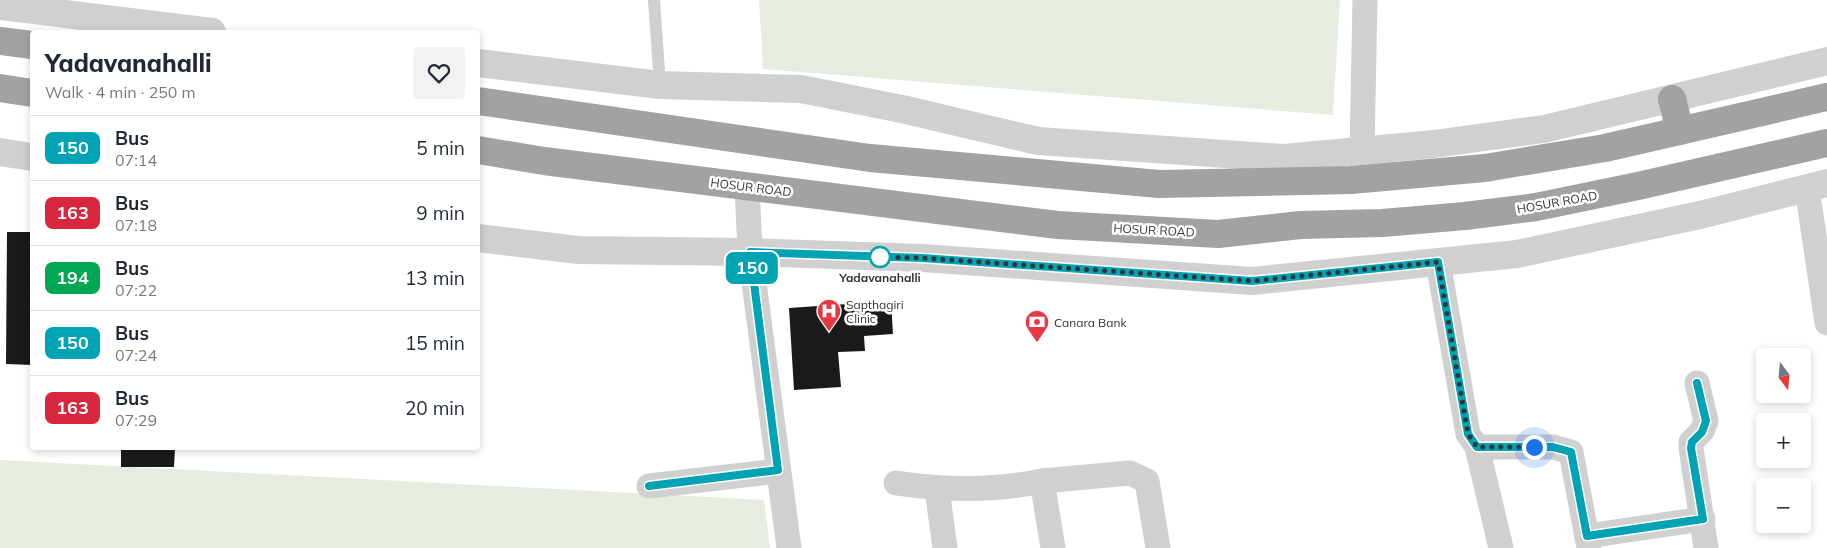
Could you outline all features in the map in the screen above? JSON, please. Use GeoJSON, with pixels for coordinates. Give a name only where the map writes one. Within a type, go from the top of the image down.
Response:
{"type":"FeatureCollection","features":[{"type":"Feature","properties":{"kind":"highway"},"geometry":{"type":"LineString","coordinates":[[0,41],[30,45]]}},
{"type":"Feature","properties":{"kind":"highway"},"geometry":{"type":"LineString","coordinates":[[0,88],[30,93]]}},
{"type":"Feature","properties":{"kind":"highway"},"geometry":{"type":"LineString","coordinates":[[480,101],[870,158],[1159,184],[1351,180],[1485,168],[1605,148],[1827,97]]}},
{"type":"Feature","properties":{"kind":"highway"},"geometry":{"type":"LineString","coordinates":[[1672,99],[1680,131]]}},
{"type":"Feature","properties":{"kind":"highway","name":"HOSUR ROAD"},"geometry":{"type":"LineString","coordinates":[[480,150],[1058,225],[1218,234],[1300,225],[1382,223],[1465,216],[1536,207],[1827,143]]}},
{"type":"Feature","properties":{"kind":"street"},"geometry":{"type":"LineString","coordinates":[[1362,151],[1365,0]]}},
{"type":"Feature","properties":{"kind":"street"},"geometry":{"type":"LineString","coordinates":[[0,6],[196,30]]}},
{"type":"Feature","properties":{"kind":"street"},"geometry":{"type":"LineString","coordinates":[[480,63],[660,85],[801,90],[902,109],[1038,141],[1284,158],[1434,144],[1544,129],[1827,61]]}},
{"type":"Feature","properties":{"kind":"street"},"geometry":{"type":"LineString","coordinates":[[0,152],[30,157]]}},
{"type":"Feature","properties":{"kind":"street"},"geometry":{"type":"LineString","coordinates":[[480,238],[578,250],[750,252],[922,258],[1252,281],[1517,254],[1700,214],[1817,185],[1827,323]]}},
{"type":"Feature","properties":{"kind":"street"},"geometry":{"type":"LineString","coordinates":[[747,186],[750,252],[789,548]]}},
{"type":"Feature","properties":{"kind":"street"},"geometry":{"type":"LineString","coordinates":[[1438,262],[1468,434],[1477,447],[1501,548]]}},
{"type":"Feature","properties":{"kind":"street"},"geometry":{"type":"LineString","coordinates":[[1697,383],[1706,421],[1702,432],[1692,442],[1691,448],[1706,548]]}},
{"type":"Feature","properties":{"kind":"street"},"geometry":{"type":"LineString","coordinates":[[1477,447],[1553,447],[1571,452],[1588,542],[1703,519]]}},
{"type":"Feature","properties":{"kind":"street"},"geometry":{"type":"LineString","coordinates":[[649,486],[778,470]]}},
{"type":"Feature","properties":{"kind":"street"},"geometry":{"type":"LineString","coordinates":[[896,484],[937,489],[1024,485],[1042,481],[1130,473],[1147,481],[1158,548]]}},
{"type":"Feature","properties":{"kind":"street"},"geometry":{"type":"LineString","coordinates":[[1042,481],[1053,548]]}},
{"type":"Feature","properties":{"kind":"street"},"geometry":{"type":"LineString","coordinates":[[937,489],[945,548]]}},
{"type":"Feature","properties":{"kind":"lane"},"geometry":{"type":"LineString","coordinates":[[654,0],[660,85]]}},
{"type":"Feature","properties":{"kind":"shaded area"},"geometry":{"type":"Polygon","coordinates":[[[759,0],[1340,0],[1333,115],[763,69],[759,0]]]}},
{"type":"Feature","properties":{"kind":"shaded area"},"geometry":{"type":"Polygon","coordinates":[[[0,460],[764,500],[770,548],[0,548],[0,460]]]}},
{"type":"Feature","properties":{"kind":"building"},"geometry":{"type":"Polygon","coordinates":[[[7,232],[30,232],[30,365],[6,364],[7,232]]]}},
{"type":"Feature","properties":{"kind":"building"},"geometry":{"type":"Polygon","coordinates":[[[891,301],[893,334],[864,336],[865,351],[838,352],[841,387],[794,390],[789,308],[891,301]]]}},
{"type":"Feature","properties":{"kind":"building"},"geometry":{"type":"Polygon","coordinates":[[[121,450],[175,450],[174,467],[121,467],[121,450]]]}},
{"type":"Feature","properties":{"kind":"bus line","name":"150"},"geometry":{"type":"LineString","coordinates":[[649,486],[778,470],[750,252],[922,258],[1252,281],[1438,262],[1468,434],[1477,447],[1553,447],[1571,452],[1587,536],[1703,519],[1691,448],[1692,442],[1702,432],[1706,421],[1697,383]]}},
{"type":"Feature","properties":{"kind":"place","name":"Yadavanahalli"},"geometry":{"type":"Point","coordinates":[880,257]}},
{"type":"Feature","properties":{"kind":"place","name":"Sapthagiri Clinic"},"geometry":{"type":"Point","coordinates":[829,332]}},
{"type":"Feature","properties":{"kind":"place","name":"Canara Bank"},"geometry":{"type":"Point","coordinates":[1037,343]}},
{"type":"Feature","properties":{"kind":"route"},"geometry":{"type":"LineString","coordinates":[[880,257],[922,258],[1252,281],[1438,262],[1468,434],[1477,447],[1534,447]]}}]}
